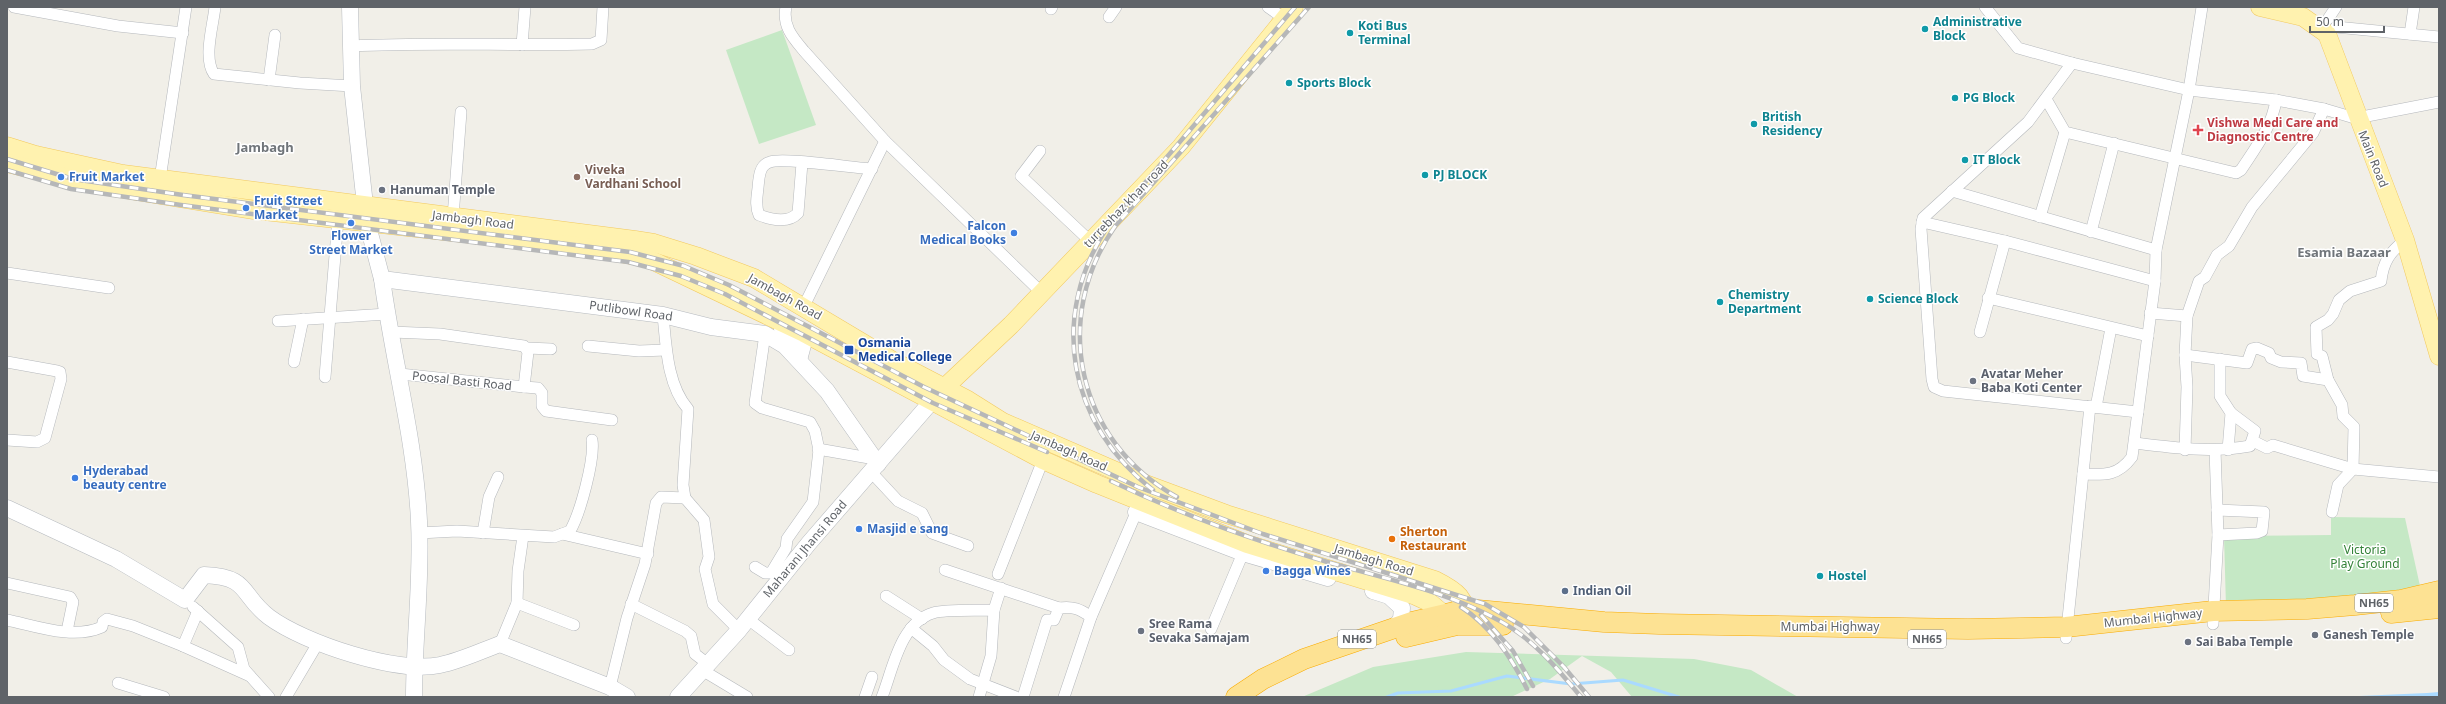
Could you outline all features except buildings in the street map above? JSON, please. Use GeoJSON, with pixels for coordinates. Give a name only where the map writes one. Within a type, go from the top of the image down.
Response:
{"type":"FeatureCollection","features":[{"type":"Feature","properties":{"kind":"highway","name":"Mumbai Highway"},"geometry":{"type":"LineString","coordinates":[[1236,697],[1264,679],[1304,659],[1395,627],[1459,618],[1659,624],[1968,629],[2066,633],[2213,618],[2321,622],[2438,604]]}},
{"type":"Feature","properties":{"kind":"highway","name":"Mumbai Highway"},"geometry":{"type":"LineString","coordinates":[[1256,697],[1324,662],[1459,618]]}},
{"type":"Feature","properties":{"kind":"main road","name":"Main Road"},"geometry":{"type":"LineString","coordinates":[[2260,7],[2303,17],[2327,34],[2414,236],[2439,320]]}},
{"type":"Feature","properties":{"kind":"main road"},"geometry":{"type":"LineString","coordinates":[[2303,7],[2334,18]]}},
{"type":"Feature","properties":{"kind":"main road","name":"turrebhaz khan road"},"geometry":{"type":"LineString","coordinates":[[938,395],[1011,325],[1181,147],[1290,13]]}},
{"type":"Feature","properties":{"kind":"main road","name":"Main Road"},"geometry":{"type":"LineString","coordinates":[[2334,18],[2362,118],[2405,240],[2439,356]]}},
{"type":"Feature","properties":{"kind":"main road","name":"Jambagh Road"},"geometry":{"type":"LineString","coordinates":[[7,146],[36,155],[116,173],[366,214],[452,217],[575,232],[664,246],[754,278],[832,323],[938,395],[1043,460],[1138,507],[1247,544],[1416,596],[1459,618]]}},
{"type":"Feature","properties":{"kind":"main road"},"geometry":{"type":"LineString","coordinates":[[7,163],[49,175],[96,185],[254,210],[338,218],[366,214],[632,254],[652,260],[693,278],[838,352],[938,395]]}},
{"type":"Feature","properties":{"kind":"main road"},"geometry":{"type":"LineString","coordinates":[[652,260],[655,251],[664,246]]}},
{"type":"Feature","properties":{"kind":"main road"},"geometry":{"type":"LineString","coordinates":[[832,323],[834,332],[839,337],[838,352]]}},
{"type":"Feature","properties":{"kind":"main road","name":"Jambagh Road"},"geometry":{"type":"LineString","coordinates":[[938,395],[968,400],[1004,422],[1148,485],[1226,514],[1435,580],[1456,592],[1459,618]]}},
{"type":"Feature","properties":{"kind":"street"},"geometry":{"type":"LineString","coordinates":[[14,7],[86,20],[183,33]]}},
{"type":"Feature","properties":{"kind":"street"},"geometry":{"type":"LineString","coordinates":[[160,179],[186,7]]}},
{"type":"Feature","properties":{"kind":"street"},"geometry":{"type":"LineString","coordinates":[[215,7],[209,57],[210,68],[214,74],[269,80],[352,86]]}},
{"type":"Feature","properties":{"kind":"street"},"geometry":{"type":"LineString","coordinates":[[350,7],[352,86],[366,214],[382,279],[387,314],[400,374],[409,432],[419,532],[414,697]]}},
{"type":"Feature","properties":{"kind":"street"},"geometry":{"type":"LineString","coordinates":[[522,46],[525,7]]}},
{"type":"Feature","properties":{"kind":"street"},"geometry":{"type":"LineString","coordinates":[[352,46],[481,42],[522,46],[592,44],[601,40],[603,7]]}},
{"type":"Feature","properties":{"kind":"street"},"geometry":{"type":"LineString","coordinates":[[786,7],[785,24],[792,38],[885,141],[1041,292]]}},
{"type":"Feature","properties":{"kind":"street"},"geometry":{"type":"LineString","coordinates":[[1109,17],[1116,7]]}},
{"type":"Feature","properties":{"kind":"street"},"geometry":{"type":"LineString","coordinates":[[1268,7],[1290,13]]}},
{"type":"Feature","properties":{"kind":"street"},"geometry":{"type":"LineString","coordinates":[[1985,7],[2018,48],[2072,63],[2189,90],[2276,100],[2362,118],[2439,102]]}},
{"type":"Feature","properties":{"kind":"street"},"geometry":{"type":"LineString","coordinates":[[2083,474],[2104,475],[2124,467],[2132,456],[2135,443],[2155,281],[2156,250],[2173,159],[2189,90],[2202,7]]}},
{"type":"Feature","properties":{"kind":"street"},"geometry":{"type":"LineString","coordinates":[[2410,34],[2414,7]]}},
{"type":"Feature","properties":{"kind":"street"},"geometry":{"type":"LineString","coordinates":[[2334,18],[2410,34],[2439,37]]}},
{"type":"Feature","properties":{"kind":"street"},"geometry":{"type":"LineString","coordinates":[[269,80],[275,35]]}},
{"type":"Feature","properties":{"kind":"street"},"geometry":{"type":"LineString","coordinates":[[2072,63],[2028,122],[1952,192],[1925,214],[1922,222],[1931,368],[1934,387],[1949,392],[2093,406],[2138,412]]}},
{"type":"Feature","properties":{"kind":"street"},"geometry":{"type":"LineString","coordinates":[[2040,217],[2064,132],[2046,99]]}},
{"type":"Feature","properties":{"kind":"street"},"geometry":{"type":"LineString","coordinates":[[2064,132],[2114,143],[2173,159],[2239,172],[2270,122],[2276,100]]}},
{"type":"Feature","properties":{"kind":"street"},"geometry":{"type":"LineString","coordinates":[[2185,450],[2187,387],[2185,355],[2187,316],[2199,281],[2205,277],[2217,255],[2229,246],[2252,207],[2313,133],[2324,109]]}},
{"type":"Feature","properties":{"kind":"street"},"geometry":{"type":"LineString","coordinates":[[452,217],[461,112]]}},
{"type":"Feature","properties":{"kind":"street"},"geometry":{"type":"LineString","coordinates":[[804,306],[885,141]]}},
{"type":"Feature","properties":{"kind":"street"},"geometry":{"type":"LineString","coordinates":[[2091,232],[2114,143]]}},
{"type":"Feature","properties":{"kind":"street"},"geometry":{"type":"LineString","coordinates":[[1040,150],[1021,176],[1090,241]]}},
{"type":"Feature","properties":{"kind":"street"},"geometry":{"type":"LineString","coordinates":[[802,163],[798,213],[793,219],[786,220],[759,215],[756,200],[760,174],[763,166],[771,161],[802,163],[872,169]]}},
{"type":"Feature","properties":{"kind":"street"},"geometry":{"type":"LineString","coordinates":[[1952,192],[2156,250]]}},
{"type":"Feature","properties":{"kind":"street"},"geometry":{"type":"LineString","coordinates":[[325,377],[328,317],[338,218]]}},
{"type":"Feature","properties":{"kind":"street"},"geometry":{"type":"LineString","coordinates":[[1922,222],[2005,241],[2155,281]]}},
{"type":"Feature","properties":{"kind":"street"},"geometry":{"type":"LineString","coordinates":[[2332,512],[2338,485],[2353,469],[2354,427],[2343,416],[2342,405],[2328,380],[2322,356],[2317,354],[2316,327],[2328,320],[2333,314],[2339,300],[2350,291],[2381,281],[2382,266],[2391,251],[2405,240]]}},
{"type":"Feature","properties":{"kind":"street"},"geometry":{"type":"LineString","coordinates":[[1980,332],[1988,298],[2005,241]]}},
{"type":"Feature","properties":{"kind":"street"},"geometry":{"type":"LineString","coordinates":[[7,273],[109,288]]}},
{"type":"Feature","properties":{"kind":"street","name":"Putlibowl Road"},"geometry":{"type":"LineString","coordinates":[[382,279],[663,315],[711,326],[765,334],[785,346],[827,391],[875,465]]}},
{"type":"Feature","properties":{"kind":"street"},"geometry":{"type":"LineString","coordinates":[[1988,298],[2148,336]]}},
{"type":"Feature","properties":{"kind":"street"},"geometry":{"type":"LineString","coordinates":[[2150,313],[2187,316]]}},
{"type":"Feature","properties":{"kind":"street"},"geometry":{"type":"LineString","coordinates":[[278,321],[387,314]]}},
{"type":"Feature","properties":{"kind":"street"},"geometry":{"type":"LineString","coordinates":[[762,314],[799,340],[803,345],[799,360]]}},
{"type":"Feature","properties":{"kind":"street"},"geometry":{"type":"LineString","coordinates":[[663,315],[666,350],[681,402],[688,409],[683,485],[685,498],[704,520],[709,557],[705,569],[713,604],[743,624],[789,650]]}},
{"type":"Feature","properties":{"kind":"street"},"geometry":{"type":"LineString","coordinates":[[294,362],[302,319]]}},
{"type":"Feature","properties":{"kind":"street"},"geometry":{"type":"LineString","coordinates":[[2066,633],[2083,474],[2093,406],[2111,328]]}},
{"type":"Feature","properties":{"kind":"street"},"geometry":{"type":"LineString","coordinates":[[392,332],[440,334],[527,348],[551,349]]}},
{"type":"Feature","properties":{"kind":"street"},"geometry":{"type":"LineString","coordinates":[[755,567],[765,573],[771,573],[775,569],[786,548],[787,539],[812,506],[818,449],[815,431],[810,422],[762,408],[755,403],[765,334]]}},
{"type":"Feature","properties":{"kind":"street"},"geometry":{"type":"LineString","coordinates":[[588,346],[633,351],[666,350]]}},
{"type":"Feature","properties":{"kind":"street"},"geometry":{"type":"LineString","coordinates":[[524,387],[527,348]]}},
{"type":"Feature","properties":{"kind":"street"},"geometry":{"type":"LineString","coordinates":[[2185,355],[2247,363],[2252,349],[2257,348],[2269,353],[2271,358],[2281,362],[2301,363],[2303,376],[2328,380]]}},
{"type":"Feature","properties":{"kind":"street"},"geometry":{"type":"LineString","coordinates":[[2135,443],[2185,450],[2228,450],[2250,446],[2253,441],[2255,431],[2231,413],[2220,396],[2220,359]]}},
{"type":"Feature","properties":{"kind":"street"},"geometry":{"type":"LineString","coordinates":[[7,362],[60,372],[61,379],[45,438],[37,442],[7,440]]}},
{"type":"Feature","properties":{"kind":"street","name":"Poosal Basti Road"},"geometry":{"type":"LineString","coordinates":[[400,374],[538,388],[542,393],[542,406],[546,411],[612,420]]}},
{"type":"Feature","properties":{"kind":"street","name":"Maharani Jhansi Road"},"geometry":{"type":"LineString","coordinates":[[681,696],[875,465],[938,395]]}},
{"type":"Feature","properties":{"kind":"street"},"geometry":{"type":"LineString","coordinates":[[2228,450],[2231,413]]}},
{"type":"Feature","properties":{"kind":"street"},"geometry":{"type":"LineString","coordinates":[[419,532],[483,532],[554,537],[570,531],[575,523],[591,464],[592,440]]}},
{"type":"Feature","properties":{"kind":"street"},"geometry":{"type":"LineString","coordinates":[[2253,441],[2267,448],[2273,445],[2353,469],[2439,477]]}},
{"type":"Feature","properties":{"kind":"street"},"geometry":{"type":"LineString","coordinates":[[818,449],[875,465],[898,501],[922,513],[932,533],[968,546]]}},
{"type":"Feature","properties":{"kind":"street"},"geometry":{"type":"LineString","coordinates":[[2213,618],[2218,535],[2215,450]]}},
{"type":"Feature","properties":{"kind":"street"},"geometry":{"type":"LineString","coordinates":[[998,574],[1043,460]]}},
{"type":"Feature","properties":{"kind":"street"},"geometry":{"type":"LineString","coordinates":[[483,532],[489,497],[498,477]]}},
{"type":"Feature","properties":{"kind":"street"},"geometry":{"type":"LineString","coordinates":[[610,687],[631,604],[648,554],[658,499],[666,496],[685,498]]}},
{"type":"Feature","properties":{"kind":"street"},"geometry":{"type":"LineString","coordinates":[[1064,697],[1091,617],[1138,507],[1243,553],[1389,596],[1402,608],[1401,619],[1395,627]]}},
{"type":"Feature","properties":{"kind":"street"},"geometry":{"type":"LineString","coordinates":[[7,508],[116,559],[185,600],[238,647],[244,668],[269,697]]}},
{"type":"Feature","properties":{"kind":"street"},"geometry":{"type":"LineString","coordinates":[[2217,510],[2264,512],[2262,531],[2257,534],[2218,535]]}},
{"type":"Feature","properties":{"kind":"street"},"geometry":{"type":"LineString","coordinates":[[562,534],[648,554]]}},
{"type":"Feature","properties":{"kind":"street"},"geometry":{"type":"LineString","coordinates":[[500,644],[517,603],[518,571],[523,536]]}},
{"type":"Feature","properties":{"kind":"street"},"geometry":{"type":"LineString","coordinates":[[1210,629],[1243,553]]}},
{"type":"Feature","properties":{"kind":"street"},"geometry":{"type":"LineString","coordinates":[[945,570],[1059,608],[1070,607],[1080,609],[1091,617]]}},
{"type":"Feature","properties":{"kind":"street"},"geometry":{"type":"LineString","coordinates":[[185,600],[204,575],[224,576],[239,584],[255,605],[270,618],[299,636],[373,661],[414,666],[439,665],[500,644],[610,687],[627,697]]}},
{"type":"Feature","properties":{"kind":"street"},"geometry":{"type":"LineString","coordinates":[[7,583],[70,597],[73,602],[67,631]]}},
{"type":"Feature","properties":{"kind":"street"},"geometry":{"type":"LineString","coordinates":[[979,697],[991,656],[994,610],[1001,588]]}},
{"type":"Feature","properties":{"kind":"street"},"geometry":{"type":"LineString","coordinates":[[886,596],[922,619]]}},
{"type":"Feature","properties":{"kind":"street"},"geometry":{"type":"LineString","coordinates":[[517,603],[574,624]]}},
{"type":"Feature","properties":{"kind":"street"},"geometry":{"type":"LineString","coordinates":[[631,604],[685,630],[691,636],[695,654],[705,667],[747,697]]}},
{"type":"Feature","properties":{"kind":"street"},"geometry":{"type":"LineString","coordinates":[[1023,697],[1047,620],[1054,620],[1059,608]]}},
{"type":"Feature","properties":{"kind":"street"},"geometry":{"type":"LineString","coordinates":[[882,697],[901,645],[911,628],[922,619],[933,613],[994,610]]}},
{"type":"Feature","properties":{"kind":"street"},"geometry":{"type":"LineString","coordinates":[[183,646],[198,611]]}},
{"type":"Feature","properties":{"kind":"street"},"geometry":{"type":"LineString","coordinates":[[7,620],[67,631],[87,632],[97,630],[102,627],[103,622],[107,619],[133,626],[183,646],[252,677]]}},
{"type":"Feature","properties":{"kind":"street"},"geometry":{"type":"LineString","coordinates":[[911,628],[933,646],[944,660],[970,679],[983,686],[1016,697]]}},
{"type":"Feature","properties":{"kind":"street"},"geometry":{"type":"LineString","coordinates":[[286,697],[318,643]]}},
{"type":"Feature","properties":{"kind":"street"},"geometry":{"type":"LineString","coordinates":[[865,697],[872,676]]}},
{"type":"Feature","properties":{"kind":"street"},"geometry":{"type":"LineString","coordinates":[[118,683],[164,697]]}},
{"type":"Feature","properties":{"kind":"green space"},"geometry":{"type":"Polygon","coordinates":[[[782,30],[816,125],[759,144],[726,50],[782,30]]]}},
{"type":"Feature","properties":{"kind":"green space","name":"Victoria Play Ground"},"geometry":{"type":"Polygon","coordinates":[[[2331,517],[2405,518],[2420,586],[2329,603],[2226,607],[2224,536],[2331,535],[2331,517]]]}},
{"type":"Feature","properties":{"kind":"green space"},"geometry":{"type":"Polygon","coordinates":[[[1466,652],[1694,659],[1751,670],[1798,697],[1632,697],[1611,672],[1582,656],[1550,679],[1511,697],[1302,697],[1373,667],[1466,652]]]}},
{"type":"Feature","properties":{"kind":"water"},"geometry":{"type":"Polygon","coordinates":[[[2439,692],[2439,697],[2337,697],[2427,693],[2439,692]]]}},
{"type":"Feature","properties":{"kind":"waterway"},"geometry":{"type":"LineString","coordinates":[[1387,697],[1398,693],[1451,691],[1507,676],[1571,684],[1623,680],[1679,697]]}},
{"type":"Feature","properties":{"kind":"railway"},"geometry":{"type":"LineString","coordinates":[[1153,490],[1124,463],[1102,434],[1086,401],[1076,367],[1073,332],[1078,296],[1089,261],[1108,226],[1295,7]]}},
{"type":"Feature","properties":{"kind":"railway"},"geometry":{"type":"LineString","coordinates":[[1177,497],[1143,473],[1116,444],[1096,411],[1084,375],[1080,337],[1084,299],[1096,261],[1116,225],[1309,7]]}},
{"type":"Feature","properties":{"kind":"railway"},"geometry":{"type":"LineString","coordinates":[[7,159],[73,179],[183,195],[630,252],[684,266],[729,285],[924,387],[1138,487],[1263,534],[1485,604],[1524,627],[1564,667],[1589,697]]}},
{"type":"Feature","properties":{"kind":"railway"},"geometry":{"type":"LineString","coordinates":[[7,170],[71,189],[181,205],[628,262],[681,276],[725,294],[933,403],[1047,452]]}},
{"type":"Feature","properties":{"kind":"railway"},"geometry":{"type":"LineString","coordinates":[[1111,481],[1160,503],[1236,533],[1314,558],[1432,592],[1456,600],[1478,610],[1512,628],[1534,645],[1554,665],[1581,697]]}},
{"type":"Feature","properties":{"kind":"railway"},"geometry":{"type":"LineString","coordinates":[[1461,607],[1482,623],[1491,633],[1507,654],[1527,689]]}},
{"type":"Feature","properties":{"kind":"railway"},"geometry":{"type":"LineString","coordinates":[[1481,615],[1513,651],[1533,686]]}},
{"type":"Feature","properties":{"kind":"place","name":"Administrative Block"},"geometry":{"type":"Point","coordinates":[1925,29]}},
{"type":"Feature","properties":{"kind":"place","name":"Koti Bus Terminal"},"geometry":{"type":"Point","coordinates":[1350,33]}},
{"type":"Feature","properties":{"kind":"place","name":"Sports Block"},"geometry":{"type":"Point","coordinates":[1289,83]}},
{"type":"Feature","properties":{"kind":"place","name":"PG Block"},"geometry":{"type":"Point","coordinates":[1955,98]}},
{"type":"Feature","properties":{"kind":"place","name":"British Residency"},"geometry":{"type":"Point","coordinates":[1754,124]}},
{"type":"Feature","properties":{"kind":"place","name":"Vishwa Medi Care and Diagnostic Centre"},"geometry":{"type":"Point","coordinates":[2198,130]}},
{"type":"Feature","properties":{"kind":"place","name":"IT Block"},"geometry":{"type":"Point","coordinates":[1965,160]}},
{"type":"Feature","properties":{"kind":"place","name":"PJ BLOCK"},"geometry":{"type":"Point","coordinates":[1425,175]}},
{"type":"Feature","properties":{"kind":"place","name":"Fruit Market"},"geometry":{"type":"Point","coordinates":[61,177]}},
{"type":"Feature","properties":{"kind":"place","name":"Viveka Vardhani School"},"geometry":{"type":"Point","coordinates":[577,177]}},
{"type":"Feature","properties":{"kind":"place","name":"Hanuman Temple"},"geometry":{"type":"Point","coordinates":[382,190]}},
{"type":"Feature","properties":{"kind":"place","name":"Fruit Street Market"},"geometry":{"type":"Point","coordinates":[246,208]}},
{"type":"Feature","properties":{"kind":"place","name":"Flower Street Market"},"geometry":{"type":"Point","coordinates":[351,223]}},
{"type":"Feature","properties":{"kind":"place","name":"Falcon Medical Books"},"geometry":{"type":"Point","coordinates":[1014,233]}},
{"type":"Feature","properties":{"kind":"place","name":"Science Block"},"geometry":{"type":"Point","coordinates":[1870,299]}},
{"type":"Feature","properties":{"kind":"place","name":"Chemistry Department"},"geometry":{"type":"Point","coordinates":[1720,302]}},
{"type":"Feature","properties":{"kind":"place","name":"Osmania Medical College"},"geometry":{"type":"Point","coordinates":[849,350]}},
{"type":"Feature","properties":{"kind":"place","name":"Avatar Meher Baba Koti Center"},"geometry":{"type":"Point","coordinates":[1973,381]}},
{"type":"Feature","properties":{"kind":"place","name":"Hyderabad beauty centre"},"geometry":{"type":"Point","coordinates":[75,478]}},
{"type":"Feature","properties":{"kind":"place","name":"Masjid e sang"},"geometry":{"type":"Point","coordinates":[859,529]}},
{"type":"Feature","properties":{"kind":"place","name":"Sherton Restaurant"},"geometry":{"type":"Point","coordinates":[1392,539]}},
{"type":"Feature","properties":{"kind":"place","name":"Bagga Wines"},"geometry":{"type":"Point","coordinates":[1266,571]}},
{"type":"Feature","properties":{"kind":"place","name":"Hostel"},"geometry":{"type":"Point","coordinates":[1820,576]}},
{"type":"Feature","properties":{"kind":"place","name":"Indian Oil"},"geometry":{"type":"Point","coordinates":[1565,591]}},
{"type":"Feature","properties":{"kind":"place","name":"Sree Rama Sevaka Samajam"},"geometry":{"type":"Point","coordinates":[1141,631]}},
{"type":"Feature","properties":{"kind":"place","name":"Ganesh Temple"},"geometry":{"type":"Point","coordinates":[2315,635]}},
{"type":"Feature","properties":{"kind":"place","name":"Sai Baba Temple"},"geometry":{"type":"Point","coordinates":[2188,642]}},
{"type":"Feature","properties":{"kind":"district","name":"Jambagh"},"geometry":{"type":"Point","coordinates":[265,147]}},
{"type":"Feature","properties":{"kind":"district","name":"Esamia Bazaar"},"geometry":{"type":"Point","coordinates":[2344,252]}}]}
